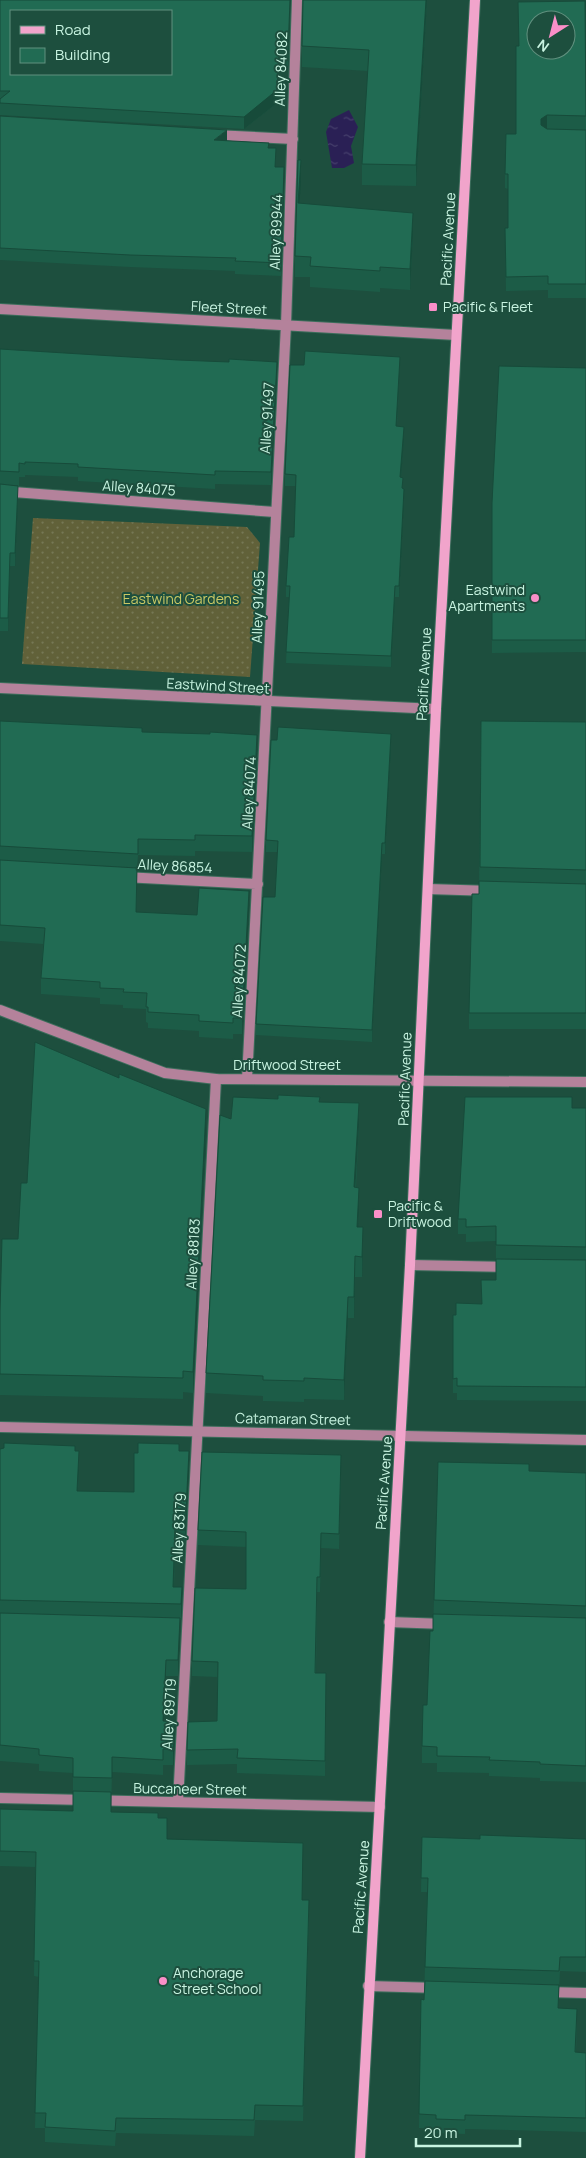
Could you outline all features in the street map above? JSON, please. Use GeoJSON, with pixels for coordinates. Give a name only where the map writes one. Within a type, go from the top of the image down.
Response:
{"type":"FeatureCollection","features":[{"type":"Feature","properties":{"kind":"street","name":"Alley 84082"},"geometry":{"type":"LineString","coordinates":[[293,139],[297,0]]}},
{"type":"Feature","properties":{"kind":"street","name":"Pacific Avenue"},"geometry":{"type":"LineString","coordinates":[[360,2158],[368,1986],[380,1807],[410,1265],[436,709],[475,0]]}},
{"type":"Feature","properties":{"kind":"street"},"geometry":{"type":"LineString","coordinates":[[205,134],[293,139]]}},
{"type":"Feature","properties":{"kind":"street","name":"Alley 89944"},"geometry":{"type":"LineString","coordinates":[[286,325],[293,139]]}},
{"type":"Feature","properties":{"kind":"street","name":"Fleet Street"},"geometry":{"type":"LineString","coordinates":[[0,308],[456,335]]}},
{"type":"Feature","properties":{"kind":"street","name":"Alley 91497"},"geometry":{"type":"LineString","coordinates":[[275,512],[286,325]]}},
{"type":"Feature","properties":{"kind":"street","name":"Alley 84075"},"geometry":{"type":"LineString","coordinates":[[0,491],[275,512]]}},
{"type":"Feature","properties":{"kind":"street","name":"Alley 91495"},"geometry":{"type":"LineString","coordinates":[[267,702],[275,512]]}},
{"type":"Feature","properties":{"kind":"street","name":"Eastwind Street"},"geometry":{"type":"LineString","coordinates":[[0,688],[436,709]]}},
{"type":"Feature","properties":{"kind":"street","name":"Alley 84074"},"geometry":{"type":"LineString","coordinates":[[258,884],[267,702]]}},
{"type":"Feature","properties":{"kind":"street","name":"Alley 86854"},"geometry":{"type":"LineString","coordinates":[[109,876],[258,884]]}},
{"type":"Feature","properties":{"kind":"street","name":"Alley 84072"},"geometry":{"type":"LineString","coordinates":[[247,1079],[258,884]]}},
{"type":"Feature","properties":{"kind":"street"},"geometry":{"type":"LineString","coordinates":[[428,890],[501,891]]}},
{"type":"Feature","properties":{"kind":"street","name":"Driftwood Street"},"geometry":{"type":"LineString","coordinates":[[0,1010],[165,1074],[216,1079],[586,1082]]}},
{"type":"Feature","properties":{"kind":"street","name":"Alley 88183"},"geometry":{"type":"LineString","coordinates":[[198,1431],[216,1079]]}},
{"type":"Feature","properties":{"kind":"street"},"geometry":{"type":"LineString","coordinates":[[410,1265],[518,1267]]}},
{"type":"Feature","properties":{"kind":"street","name":"Catamaran Street"},"geometry":{"type":"LineString","coordinates":[[0,1427],[586,1440]]}},
{"type":"Feature","properties":{"kind":"street","name":"Alley 83179"},"geometry":{"type":"LineString","coordinates":[[183,1627],[198,1431]]}},
{"type":"Feature","properties":{"kind":"street"},"geometry":{"type":"LineString","coordinates":[[389,1622],[458,1624]]}},
{"type":"Feature","properties":{"kind":"street","name":"Alley 89719"},"geometry":{"type":"LineString","coordinates":[[178,1802],[183,1627]]}},
{"type":"Feature","properties":{"kind":"street","name":"Buccaneer Street"},"geometry":{"type":"LineString","coordinates":[[0,1798],[380,1807]]}},
{"type":"Feature","properties":{"kind":"street"},"geometry":{"type":"LineString","coordinates":[[368,1986],[448,1988]]}},
{"type":"Feature","properties":{"kind":"street"},"geometry":{"type":"LineString","coordinates":[[536,1991],[586,1993]]}},
{"type":"Feature","properties":{"kind":"green space","name":"Eastwind Gardens"},"geometry":{"type":"Polygon","coordinates":[[[33,518],[247,527],[260,543],[250,677],[22,664],[33,518]]]}},
{"type":"Feature","properties":{"kind":"water"},"geometry":{"type":"Polygon","coordinates":[[[349,110],[358,127],[351,146],[354,163],[344,168],[332,168],[326,132],[331,119],[349,110]]]}},
{"type":"Feature","properties":{"kind":"building"},"geometry":{"type":"Polygon","coordinates":[[[0,0],[290,0],[288,53],[279,53],[277,90],[244,117],[0,103],[0,99],[10,91],[0,91],[0,0]]]}},
{"type":"Feature","properties":{"kind":"building"},"geometry":{"type":"Polygon","coordinates":[[[303,0],[426,0],[416,165],[362,164],[369,50],[302,46],[303,0]]]}},
{"type":"Feature","properties":{"kind":"building"},"geometry":{"type":"Polygon","coordinates":[[[585,1],[586,116],[547,115],[541,119],[541,125],[547,129],[586,130],[586,284],[548,284],[548,276],[506,277],[505,228],[508,228],[508,174],[505,174],[506,134],[516,134],[516,46],[519,46],[518,2],[585,1]]]}},
{"type":"Feature","properties":{"kind":"building"},"geometry":{"type":"Polygon","coordinates":[[[0,116],[227,130],[214,140],[269,143],[268,148],[276,148],[275,167],[284,167],[281,263],[235,261],[236,258],[0,248],[0,116]]]}},
{"type":"Feature","properties":{"kind":"building"},"geometry":{"type":"Polygon","coordinates":[[[298,160],[301,160],[298,203],[413,213],[410,269],[380,267],[380,271],[310,266],[311,257],[295,256],[298,160]]]}},
{"type":"Feature","properties":{"kind":"building"},"geometry":{"type":"Polygon","coordinates":[[[0,349],[178,360],[229,362],[229,359],[277,362],[271,472],[215,471],[215,475],[78,467],[78,464],[25,462],[25,464],[19,463],[19,472],[0,471],[0,349]]]}},
{"type":"Feature","properties":{"kind":"building"},"geometry":{"type":"Polygon","coordinates":[[[305,351],[400,357],[396,426],[404,427],[400,477],[403,478],[402,488],[404,489],[399,586],[395,586],[391,656],[286,652],[290,586],[286,586],[289,537],[294,537],[296,475],[285,474],[290,365],[304,365],[305,351]]]}},
{"type":"Feature","properties":{"kind":"building"},"geometry":{"type":"Polygon","coordinates":[[[499,366],[586,368],[586,640],[492,640],[492,503],[499,366]]]}},
{"type":"Feature","properties":{"kind":"building"},"geometry":{"type":"Polygon","coordinates":[[[0,484],[18,486],[15,553],[10,553],[8,618],[0,618],[0,484]]]}},
{"type":"Feature","properties":{"kind":"building"},"geometry":{"type":"Polygon","coordinates":[[[0,721],[142,728],[142,732],[210,734],[210,732],[257,735],[252,836],[195,835],[195,840],[138,839],[138,854],[0,846],[0,721]]]}},
{"type":"Feature","properties":{"kind":"building"},"geometry":{"type":"Polygon","coordinates":[[[481,721],[586,722],[586,870],[480,867],[481,721]]]}},
{"type":"Feature","properties":{"kind":"building"},"geometry":{"type":"Polygon","coordinates":[[[278,727],[391,734],[385,843],[382,843],[372,1030],[256,1024],[263,897],[275,897],[278,841],[266,840],[271,740],[277,740],[278,727]]]}},
{"type":"Feature","properties":{"kind":"building"},"geometry":{"type":"Polygon","coordinates":[[[0,860],[137,868],[136,912],[197,915],[199,888],[249,891],[242,1018],[233,1018],[233,1023],[199,1021],[199,1015],[148,1012],[148,1007],[146,1007],[147,993],[123,992],[124,989],[100,988],[100,982],[41,978],[45,928],[0,925],[0,860]]]}},
{"type":"Feature","properties":{"kind":"building"},"geometry":{"type":"Polygon","coordinates":[[[479,881],[586,884],[586,1013],[469,1013],[472,894],[479,894],[479,881]]]}},
{"type":"Feature","properties":{"kind":"building"},"geometry":{"type":"Polygon","coordinates":[[[35,1042],[119,1078],[119,1074],[206,1109],[193,1372],[183,1371],[183,1378],[0,1374],[2,1239],[18,1239],[21,1183],[27,1183],[35,1042]]]}},
{"type":"Feature","properties":{"kind":"building"},"geometry":{"type":"Polygon","coordinates":[[[278,1095],[320,1097],[319,1102],[359,1103],[354,1187],[359,1188],[357,1227],[363,1227],[362,1257],[355,1256],[354,1297],[348,1297],[344,1380],[304,1378],[304,1381],[263,1380],[263,1376],[206,1373],[220,1115],[231,1119],[233,1097],[278,1099],[278,1095]]]}},
{"type":"Feature","properties":{"kind":"building"},"geometry":{"type":"Polygon","coordinates":[[[465,1097],[572,1097],[572,1108],[586,1108],[586,1247],[496,1245],[496,1226],[466,1227],[466,1219],[458,1219],[465,1097]]]}},
{"type":"Feature","properties":{"kind":"building"},"geometry":{"type":"Polygon","coordinates":[[[496,1259],[586,1260],[586,1387],[457,1386],[457,1378],[453,1379],[453,1315],[456,1315],[456,1303],[482,1304],[481,1280],[496,1280],[496,1259]]]}},
{"type":"Feature","properties":{"kind":"building"},"geometry":{"type":"Polygon","coordinates":[[[4,1443],[75,1446],[75,1451],[79,1451],[77,1491],[134,1492],[134,1453],[138,1453],[138,1443],[179,1444],[179,1451],[189,1451],[185,1530],[175,1529],[173,1587],[182,1587],[181,1604],[0,1600],[0,1449],[4,1448],[4,1443]]]}},
{"type":"Feature","properties":{"kind":"building"},"geometry":{"type":"Polygon","coordinates":[[[202,1452],[341,1455],[339,1534],[321,1533],[320,1577],[317,1577],[315,1673],[326,1673],[325,1761],[237,1758],[238,1749],[187,1750],[188,1722],[217,1721],[218,1662],[192,1661],[195,1588],[246,1589],[246,1532],[198,1530],[202,1452]]]}},
{"type":"Feature","properties":{"kind":"building"},"geometry":{"type":"Polygon","coordinates":[[[438,1462],[529,1464],[529,1471],[586,1473],[586,1606],[434,1600],[438,1462]]]}},
{"type":"Feature","properties":{"kind":"building"},"geometry":{"type":"Polygon","coordinates":[[[0,1613],[180,1618],[178,1660],[166,1660],[163,1721],[175,1721],[173,1749],[163,1749],[163,1760],[112,1757],[112,1778],[73,1777],[73,1758],[39,1755],[39,1749],[0,1745],[0,1613]]]}},
{"type":"Feature","properties":{"kind":"building"},"geometry":{"type":"Polygon","coordinates":[[[433,1614],[586,1618],[586,1766],[489,1760],[490,1757],[437,1756],[437,1747],[422,1746],[423,1705],[427,1705],[430,1631],[433,1631],[433,1614]]]}},
{"type":"Feature","properties":{"kind":"building","name":"Anchorage Street School"},"geometry":{"type":"Polygon","coordinates":[[[73,1791],[111,1792],[111,1812],[158,1813],[158,1818],[167,1818],[167,1839],[303,1843],[302,1900],[309,1900],[303,2106],[255,2105],[254,2120],[116,2118],[115,2131],[45,2127],[46,2113],[35,2113],[39,1961],[34,1961],[36,1852],[0,1851],[0,1809],[73,1811],[73,1791]]]}},
{"type":"Feature","properties":{"kind":"building"},"geometry":{"type":"Polygon","coordinates":[[[480,1835],[586,1839],[586,1957],[560,1957],[559,1971],[425,1967],[428,1878],[421,1878],[422,1837],[480,1839],[480,1835]]]}},
{"type":"Feature","properties":{"kind":"building"},"geometry":{"type":"Polygon","coordinates":[[[425,1981],[559,1985],[558,2008],[577,2009],[575,2052],[586,2053],[586,2118],[465,2115],[465,2120],[436,2119],[436,2115],[419,2114],[421,1999],[424,2000],[425,1981]]]}},
{"type":"Feature","properties":{"kind":"place","name":"Pacific & Fleet"},"geometry":{"type":"Point","coordinates":[433,307]}},
{"type":"Feature","properties":{"kind":"place","name":"Eastwind Apartments"},"geometry":{"type":"Point","coordinates":[535,598]}},
{"type":"Feature","properties":{"kind":"place","name":"Pacific & Driftwood"},"geometry":{"type":"Point","coordinates":[378,1214]}},
{"type":"Feature","properties":{"kind":"place","name":"Anchorage Street School"},"geometry":{"type":"Point","coordinates":[163,1981]}}]}
